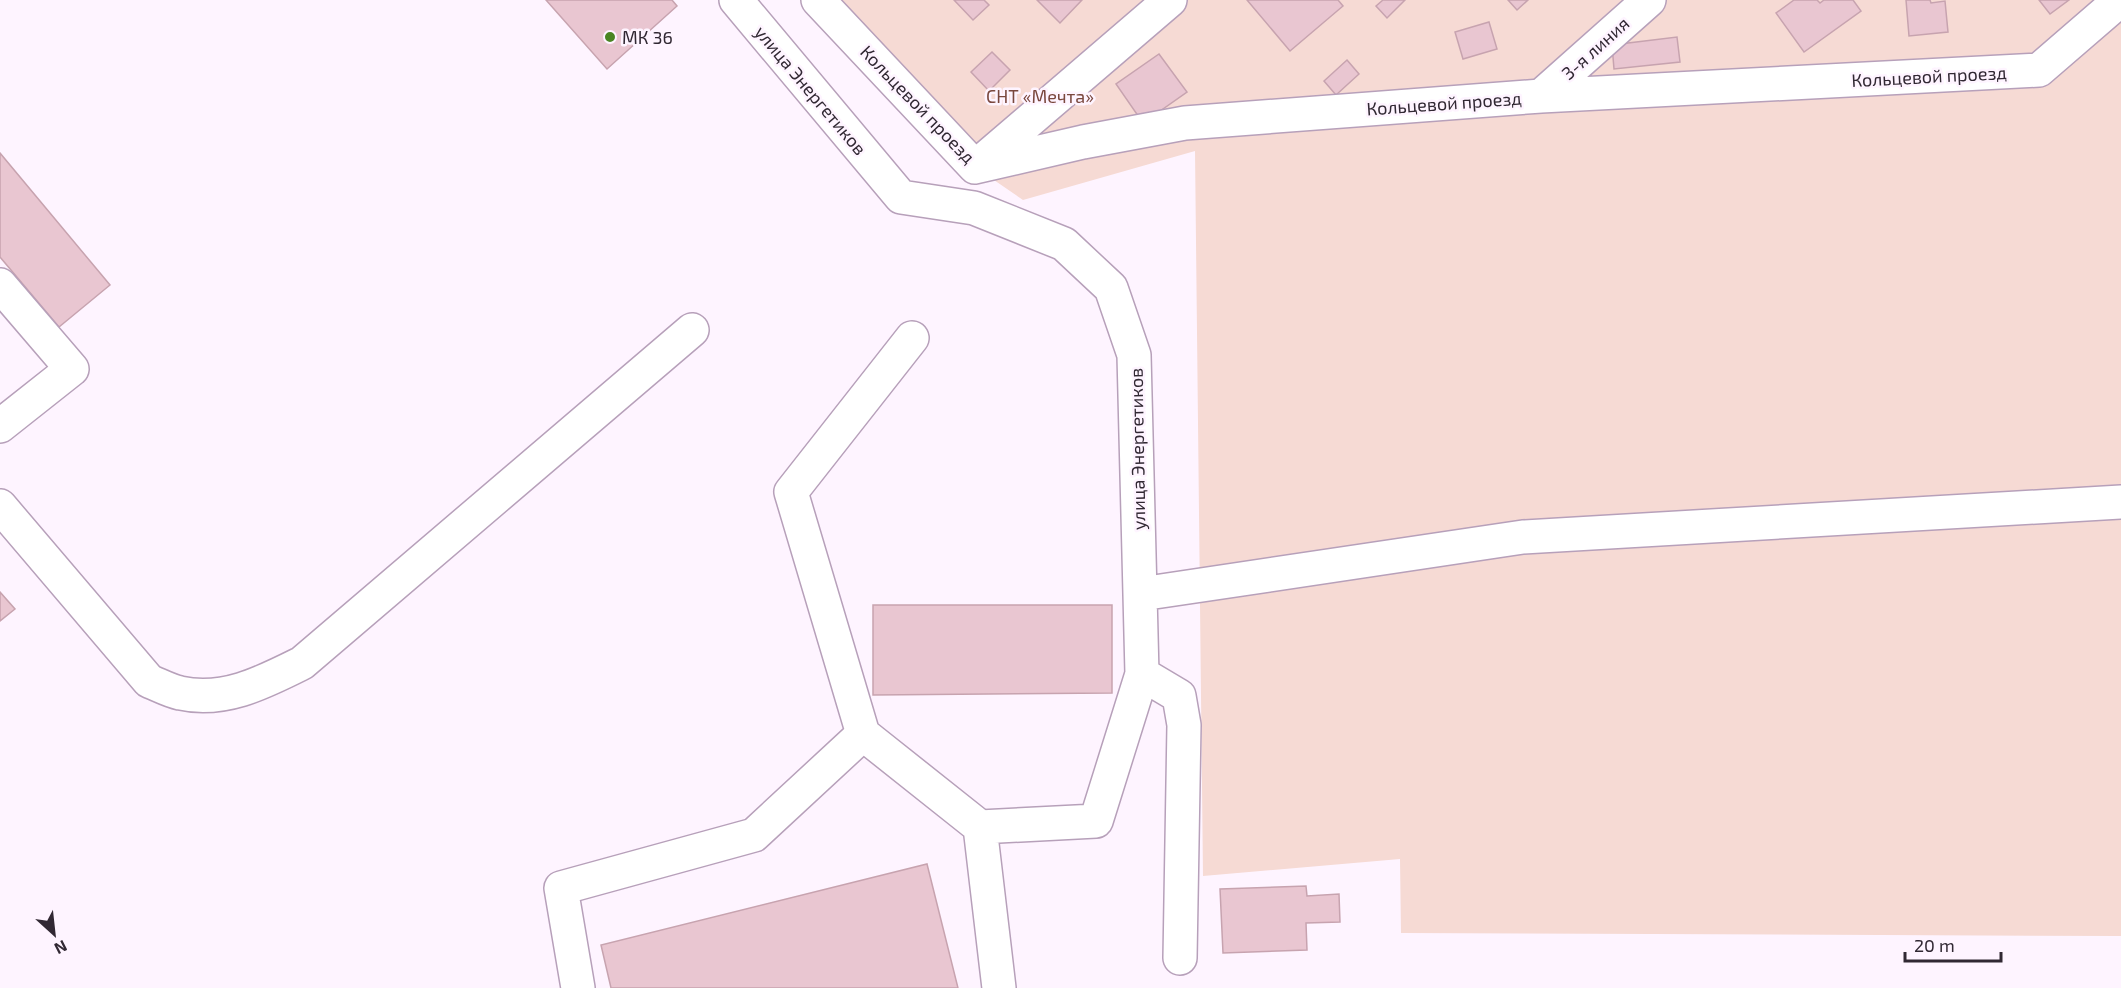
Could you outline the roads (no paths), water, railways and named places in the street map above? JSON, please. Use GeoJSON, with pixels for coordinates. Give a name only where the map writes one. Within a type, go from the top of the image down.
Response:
{"type":"FeatureCollection","features":[{"type":"Feature","properties":{"kind":"street","name":"улица Энергетиков"},"geometry":{"type":"LineString","coordinates":[[736,0],[901,197],[974,208],[1064,243],[1111,288],[1134,355],[1142,674],[1096,821],[980,827]]}},
{"type":"Feature","properties":{"kind":"street","name":"Кольцевой проезд"},"geometry":{"type":"LineString","coordinates":[[818,0],[975,167],[1083,142],[1185,123],[1541,96],[2039,70],[2120,0]]}},
{"type":"Feature","properties":{"kind":"street"},"geometry":{"type":"LineString","coordinates":[[975,167],[1170,0]]}},
{"type":"Feature","properties":{"kind":"street","name":"3-я линия"},"geometry":{"type":"LineString","coordinates":[[1541,96],[1649,0]]}},
{"type":"Feature","properties":{"kind":"street"},"geometry":{"type":"LineString","coordinates":[[0,285],[72,369],[0,426]]}},
{"type":"Feature","properties":{"kind":"street"},"geometry":{"type":"LineString","coordinates":[[0,506],[149,681],[179,693],[213,696],[224,694],[255,686],[302,663],[692,330]]}},
{"type":"Feature","properties":{"kind":"street"},"geometry":{"type":"LineString","coordinates":[[912,338],[791,492],[863,734],[980,827],[999,988]]}},
{"type":"Feature","properties":{"kind":"street"},"geometry":{"type":"LineString","coordinates":[[1141,594],[1523,537],[2121,502]]}},
{"type":"Feature","properties":{"kind":"street"},"geometry":{"type":"LineString","coordinates":[[1142,674],[1179,696],[1184,725],[1180,958]]}},
{"type":"Feature","properties":{"kind":"street"},"geometry":{"type":"LineString","coordinates":[[578,988],[561,888],[754,836],[863,734]]}},
{"type":"Feature","properties":{"kind":"place","name":"МК 36"},"geometry":{"type":"Point","coordinates":[610,37]}},
{"type":"Feature","properties":{"kind":"park label","name":"СНТ «Мечта»"},"geometry":{"type":"Point","coordinates":[1040,96]}}]}
